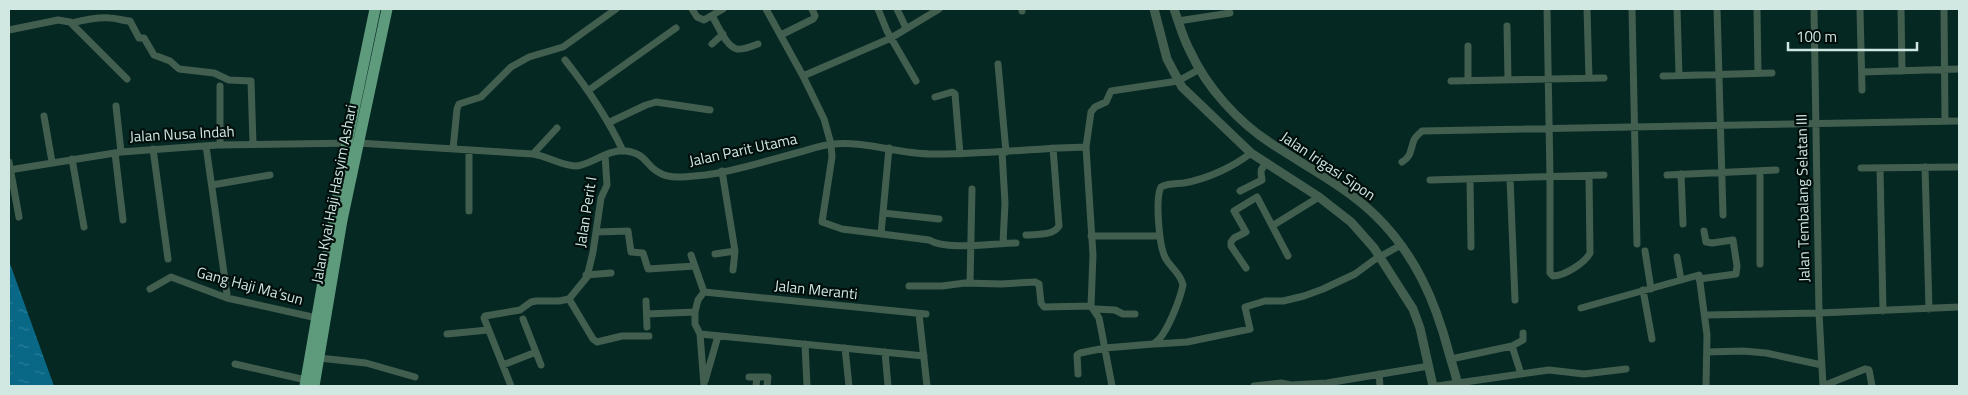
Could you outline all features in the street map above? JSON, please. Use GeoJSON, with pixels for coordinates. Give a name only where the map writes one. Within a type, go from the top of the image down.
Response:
{"type":"FeatureCollection","features":[{"type":"Feature","properties":{"kind":"main road","name":"Jalan Kyai Haji Hasyim Ashari"},"geometry":{"type":"LineString","coordinates":[[308,384],[317,318],[352,143],[375,9]]}},
{"type":"Feature","properties":{"kind":"main road","name":"Jalan Kyai Haji Hasyim Ashari"},"geometry":{"type":"LineString","coordinates":[[308,384],[319,358],[342,220],[352,143],[387,9]]}},
{"type":"Feature","properties":{"kind":"street"},"geometry":{"type":"LineString","coordinates":[[453,149],[459,104],[481,97],[511,67],[529,57],[563,47],[616,9]]}},
{"type":"Feature","properties":{"kind":"street"},"geometry":{"type":"LineString","coordinates":[[692,9],[704,20],[723,9]]}},
{"type":"Feature","properties":{"kind":"street"},"geometry":{"type":"LineString","coordinates":[[766,9],[824,119],[831,144],[832,157],[822,222],[842,229],[929,240],[937,244],[950,246],[1016,243]]}},
{"type":"Feature","properties":{"kind":"street"},"geometry":{"type":"LineString","coordinates":[[781,36],[813,19],[815,16],[812,9]]}},
{"type":"Feature","properties":{"kind":"street"},"geometry":{"type":"LineString","coordinates":[[878,9],[891,38],[916,81]]}},
{"type":"Feature","properties":{"kind":"street"},"geometry":{"type":"LineString","coordinates":[[897,9],[906,28]]}},
{"type":"Feature","properties":{"kind":"street"},"geometry":{"type":"LineString","coordinates":[[803,76],[891,38],[936,9]]}},
{"type":"Feature","properties":{"kind":"street","name":"Jalan Irigasi Sipon"},"geometry":{"type":"LineString","coordinates":[[1154,9],[1167,59],[1179,80],[1217,122],[1252,153],[1320,198],[1351,222],[1382,256],[1413,309],[1420,328],[1433,386]]}},
{"type":"Feature","properties":{"kind":"street","name":"Jalan Irigasi Sipon"},"geometry":{"type":"LineString","coordinates":[[1174,9],[1198,70],[1224,102],[1270,143],[1344,190],[1374,214],[1422,276],[1432,300],[1457,384]]}},
{"type":"Feature","properties":{"kind":"street"},"geometry":{"type":"LineString","coordinates":[[1547,9],[1550,273],[1553,276],[1583,261],[1590,253],[1589,176]]}},
{"type":"Feature","properties":{"kind":"street"},"geometry":{"type":"LineString","coordinates":[[1587,9],[1589,78]]}},
{"type":"Feature","properties":{"kind":"street"},"geometry":{"type":"LineString","coordinates":[[1632,9],[1637,244]]}},
{"type":"Feature","properties":{"kind":"street"},"geometry":{"type":"LineString","coordinates":[[1677,9],[1679,75]]}},
{"type":"Feature","properties":{"kind":"street"},"geometry":{"type":"LineString","coordinates":[[1717,9],[1723,215]]}},
{"type":"Feature","properties":{"kind":"street"},"geometry":{"type":"LineString","coordinates":[[1757,9],[1758,73]]}},
{"type":"Feature","properties":{"kind":"street","name":"Jalan Tembalang Selatan III"},"geometry":{"type":"LineString","coordinates":[[1814,9],[1819,313],[1823,386]]}},
{"type":"Feature","properties":{"kind":"street"},"geometry":{"type":"LineString","coordinates":[[1860,9],[1862,90]]}},
{"type":"Feature","properties":{"kind":"street"},"geometry":{"type":"LineString","coordinates":[[1901,9],[1902,71]]}},
{"type":"Feature","properties":{"kind":"street"},"geometry":{"type":"LineString","coordinates":[[1944,9],[1945,120]]}},
{"type":"Feature","properties":{"kind":"street"},"geometry":{"type":"LineString","coordinates":[[1178,21],[1230,13]]}},
{"type":"Feature","properties":{"kind":"street"},"geometry":{"type":"LineString","coordinates":[[712,16],[732,46],[738,49],[758,44]]}},
{"type":"Feature","properties":{"kind":"street"},"geometry":{"type":"LineString","coordinates":[[72,23],[87,19],[112,18],[119,21],[130,21],[139,38],[144,38],[154,55],[170,61],[180,69],[214,72],[229,80],[251,82],[253,90],[252,144]]}},
{"type":"Feature","properties":{"kind":"street"},"geometry":{"type":"LineString","coordinates":[[9,30],[58,20],[72,23],[127,79]]}},
{"type":"Feature","properties":{"kind":"street"},"geometry":{"type":"LineString","coordinates":[[1507,26],[1508,80]]}},
{"type":"Feature","properties":{"kind":"street"},"geometry":{"type":"LineString","coordinates":[[589,90],[676,28]]}},
{"type":"Feature","properties":{"kind":"street"},"geometry":{"type":"LineString","coordinates":[[712,44],[723,34]]}},
{"type":"Feature","properties":{"kind":"street"},"geometry":{"type":"LineString","coordinates":[[1468,46],[1468,81]]}},
{"type":"Feature","properties":{"kind":"street"},"geometry":{"type":"LineString","coordinates":[[352,143],[532,154],[545,156],[575,166],[605,155],[623,151],[610,122],[589,90],[565,60]]}},
{"type":"Feature","properties":{"kind":"street"},"geometry":{"type":"LineString","coordinates":[[998,64],[1004,152],[1005,203],[1003,243]]}},
{"type":"Feature","properties":{"kind":"street"},"geometry":{"type":"LineString","coordinates":[[1862,72],[1959,69]]}},
{"type":"Feature","properties":{"kind":"street"},"geometry":{"type":"LineString","coordinates":[[1112,386],[1099,318],[1093,308],[1093,255],[1086,147],[1091,112],[1095,107],[1106,102],[1111,92],[1179,80],[1198,70]]}},
{"type":"Feature","properties":{"kind":"street"},"geometry":{"type":"LineString","coordinates":[[1663,76],[1772,73]]}},
{"type":"Feature","properties":{"kind":"street"},"geometry":{"type":"LineString","coordinates":[[1451,82],[1604,78]]}},
{"type":"Feature","properties":{"kind":"street"},"geometry":{"type":"LineString","coordinates":[[220,86],[220,145]]}},
{"type":"Feature","properties":{"kind":"street"},"geometry":{"type":"LineString","coordinates":[[936,97],[952,92],[955,94],[960,154]]}},
{"type":"Feature","properties":{"kind":"street"},"geometry":{"type":"LineString","coordinates":[[610,122],[656,102],[710,110]]}},
{"type":"Feature","properties":{"kind":"street"},"geometry":{"type":"LineString","coordinates":[[116,106],[123,220]]}},
{"type":"Feature","properties":{"kind":"street"},"geometry":{"type":"LineString","coordinates":[[44,116],[52,162]]}},
{"type":"Feature","properties":{"kind":"street"},"geometry":{"type":"LineString","coordinates":[[1402,162],[1412,152],[1414,139],[1422,131],[1959,121]]}},
{"type":"Feature","properties":{"kind":"street"},"geometry":{"type":"LineString","coordinates":[[532,154],[558,128]]}},
{"type":"Feature","properties":{"kind":"street","name":"Jalan Nusa Indah"},"geometry":{"type":"LineString","coordinates":[[9,167],[153,149],[252,144],[352,143]]}},
{"type":"Feature","properties":{"kind":"street","name":"Jalan Parit Utama"},"geometry":{"type":"LineString","coordinates":[[623,151],[641,155],[663,175],[694,176],[831,144],[865,144],[921,154],[960,154],[1086,147]]}},
{"type":"Feature","properties":{"kind":"street"},"geometry":{"type":"LineString","coordinates":[[206,146],[227,294]]}},
{"type":"Feature","properties":{"kind":"street"},"geometry":{"type":"LineString","coordinates":[[881,234],[889,148]]}},
{"type":"Feature","properties":{"kind":"street"},"geometry":{"type":"LineString","coordinates":[[1026,235],[1048,233],[1054,231],[1059,226],[1053,148]]}},
{"type":"Feature","properties":{"kind":"street"},"geometry":{"type":"LineString","coordinates":[[153,149],[168,259]]}},
{"type":"Feature","properties":{"kind":"street"},"geometry":{"type":"LineString","coordinates":[[469,150],[469,211]]}},
{"type":"Feature","properties":{"kind":"street"},"geometry":{"type":"LineString","coordinates":[[1153,344],[1158,342],[1163,334],[1183,285],[1182,279],[1164,254],[1159,236],[1158,196],[1161,187],[1210,176],[1252,153]]}},
{"type":"Feature","properties":{"kind":"street","name":"Jalan Perit I"},"geometry":{"type":"LineString","coordinates":[[569,299],[586,275],[597,232],[600,198],[607,185],[605,155]]}},
{"type":"Feature","properties":{"kind":"street"},"geometry":{"type":"LineString","coordinates":[[72,159],[84,228]]}},
{"type":"Feature","properties":{"kind":"street"},"geometry":{"type":"LineString","coordinates":[[1240,191],[1262,180],[1260,171],[1267,164]]}},
{"type":"Feature","properties":{"kind":"street"},"geometry":{"type":"LineString","coordinates":[[9,167],[19,216]]}},
{"type":"Feature","properties":{"kind":"street"},"geometry":{"type":"LineString","coordinates":[[1926,167],[1929,309]]}},
{"type":"Feature","properties":{"kind":"street"},"geometry":{"type":"LineString","coordinates":[[1861,168],[1959,167]]}},
{"type":"Feature","properties":{"kind":"street"},"geometry":{"type":"LineString","coordinates":[[1880,168],[1883,311]]}},
{"type":"Feature","properties":{"kind":"street"},"geometry":{"type":"LineString","coordinates":[[1667,174],[1776,170]]}},
{"type":"Feature","properties":{"kind":"street"},"geometry":{"type":"LineString","coordinates":[[722,171],[735,251],[733,270]]}},
{"type":"Feature","properties":{"kind":"street"},"geometry":{"type":"LineString","coordinates":[[1760,171],[1760,264]]}},
{"type":"Feature","properties":{"kind":"street"},"geometry":{"type":"LineString","coordinates":[[1681,174],[1684,224]]}},
{"type":"Feature","properties":{"kind":"street"},"geometry":{"type":"LineString","coordinates":[[212,185],[270,175]]}},
{"type":"Feature","properties":{"kind":"street"},"geometry":{"type":"LineString","coordinates":[[1430,180],[1604,175]]}},
{"type":"Feature","properties":{"kind":"street"},"geometry":{"type":"LineString","coordinates":[[1510,178],[1515,300]]}},
{"type":"Feature","properties":{"kind":"street"},"geometry":{"type":"LineString","coordinates":[[1470,179],[1471,247]]}},
{"type":"Feature","properties":{"kind":"street"},"geometry":{"type":"LineString","coordinates":[[970,283],[972,189]]}},
{"type":"Feature","properties":{"kind":"street"},"geometry":{"type":"LineString","coordinates":[[1246,268],[1231,246],[1234,238],[1246,232],[1234,211],[1256,197],[1288,256]]}},
{"type":"Feature","properties":{"kind":"street"},"geometry":{"type":"LineString","coordinates":[[1272,226],[1320,198]]}},
{"type":"Feature","properties":{"kind":"street"},"geometry":{"type":"LineString","coordinates":[[883,213],[940,218]]}},
{"type":"Feature","properties":{"kind":"street"},"geometry":{"type":"LineString","coordinates":[[597,232],[628,231],[631,252],[643,253],[648,269],[695,266]]}},
{"type":"Feature","properties":{"kind":"street"},"geometry":{"type":"LineString","coordinates":[[1699,279],[1736,274],[1737,266],[1733,240],[1706,242],[1704,231]]}},
{"type":"Feature","properties":{"kind":"street"},"geometry":{"type":"LineString","coordinates":[[1091,236],[1159,236]]}},
{"type":"Feature","properties":{"kind":"street"},"geometry":{"type":"LineString","coordinates":[[1078,374],[1077,355],[1105,348],[1187,342],[1250,329],[1245,307],[1258,302],[1283,301],[1304,296],[1356,274],[1399,246]]}},
{"type":"Feature","properties":{"kind":"street"},"geometry":{"type":"LineString","coordinates":[[715,254],[735,251]]}},
{"type":"Feature","properties":{"kind":"street"},"geometry":{"type":"LineString","coordinates":[[1645,251],[1651,289]]}},
{"type":"Feature","properties":{"kind":"street"},"geometry":{"type":"LineString","coordinates":[[691,255],[704,292],[698,300],[695,312],[695,324],[700,334],[704,386]]}},
{"type":"Feature","properties":{"kind":"street"},"geometry":{"type":"LineString","coordinates":[[1677,257],[1682,280]]}},
{"type":"Feature","properties":{"kind":"street"},"geometry":{"type":"LineString","coordinates":[[586,275],[611,273]]}},
{"type":"Feature","properties":{"kind":"street"},"geometry":{"type":"LineString","coordinates":[[1581,308],[1698,275],[1705,315],[1706,386]]}},
{"type":"Feature","properties":{"kind":"street","name":"Gang Haji Ma’sun"},"geometry":{"type":"LineString","coordinates":[[150,289],[171,277],[227,298],[317,318]]}},
{"type":"Feature","properties":{"kind":"street"},"geometry":{"type":"LineString","coordinates":[[909,286],[942,286],[970,283],[1038,283],[1040,286],[1041,303],[1044,307],[1093,308],[1115,310],[1123,314],[1135,314]]}},
{"type":"Feature","properties":{"kind":"street"},"geometry":{"type":"LineString","coordinates":[[1643,290],[1652,339]]}},
{"type":"Feature","properties":{"kind":"street","name":"Jalan Meranti"},"geometry":{"type":"LineString","coordinates":[[704,292],[922,314],[924,356]]}},
{"type":"Feature","properties":{"kind":"street"},"geometry":{"type":"LineString","coordinates":[[511,386],[484,320],[485,316],[520,310],[531,302],[569,299],[593,339],[597,342],[622,336],[649,336]]}},
{"type":"Feature","properties":{"kind":"street"},"geometry":{"type":"LineString","coordinates":[[646,301],[647,327]]}},
{"type":"Feature","properties":{"kind":"street"},"geometry":{"type":"LineString","coordinates":[[1705,315],[1883,311],[1959,307]]}},
{"type":"Feature","properties":{"kind":"street"},"geometry":{"type":"LineString","coordinates":[[647,314],[695,312]]}},
{"type":"Feature","properties":{"kind":"street"},"geometry":{"type":"LineString","coordinates":[[523,319],[541,365]]}},
{"type":"Feature","properties":{"kind":"street"},"geometry":{"type":"LineString","coordinates":[[447,334],[488,330]]}},
{"type":"Feature","properties":{"kind":"street"},"geometry":{"type":"LineString","coordinates":[[1451,359],[1512,346],[1523,340],[1523,333]]}},
{"type":"Feature","properties":{"kind":"street"},"geometry":{"type":"LineString","coordinates":[[700,334],[924,356],[927,386]]}},
{"type":"Feature","properties":{"kind":"street"},"geometry":{"type":"LineString","coordinates":[[704,386],[718,336]]}},
{"type":"Feature","properties":{"kind":"street"},"geometry":{"type":"LineString","coordinates":[[805,344],[807,386]]}},
{"type":"Feature","properties":{"kind":"street"},"geometry":{"type":"LineString","coordinates":[[1512,346],[1520,374]]}},
{"type":"Feature","properties":{"kind":"street"},"geometry":{"type":"LineString","coordinates":[[846,348],[848,386]]}},
{"type":"Feature","properties":{"kind":"street"},"geometry":{"type":"LineString","coordinates":[[1707,352],[1743,351],[1766,353],[1822,365]]}},
{"type":"Feature","properties":{"kind":"street"},"geometry":{"type":"LineString","coordinates":[[503,365],[536,352]]}},
{"type":"Feature","properties":{"kind":"street"},"geometry":{"type":"LineString","coordinates":[[885,352],[888,386]]}},
{"type":"Feature","properties":{"kind":"street"},"geometry":{"type":"LineString","coordinates":[[319,358],[366,363],[415,377]]}},
{"type":"Feature","properties":{"kind":"street"},"geometry":{"type":"LineString","coordinates":[[235,364],[308,384]]}},
{"type":"Feature","properties":{"kind":"street"},"geometry":{"type":"LineString","coordinates":[[1254,386],[1281,383],[1291,385],[1327,383],[1429,366]]}},
{"type":"Feature","properties":{"kind":"street"},"geometry":{"type":"LineString","coordinates":[[1437,386],[1557,370],[1584,374],[1626,369]]}},
{"type":"Feature","properties":{"kind":"street"},"geometry":{"type":"LineString","coordinates":[[1823,386],[1865,369],[1869,370],[1872,386]]}},
{"type":"Feature","properties":{"kind":"street"},"geometry":{"type":"LineString","coordinates":[[1379,374],[1380,386]]}},
{"type":"Feature","properties":{"kind":"street"},"geometry":{"type":"LineString","coordinates":[[748,377],[768,377],[767,386]]}},
{"type":"Feature","properties":{"kind":"street"},"geometry":{"type":"LineString","coordinates":[[756,386],[757,377]]}},
{"type":"Feature","properties":{"kind":"water"},"geometry":{"type":"Polygon","coordinates":[[[9,261],[54,386],[9,386],[9,261]]]}}]}
